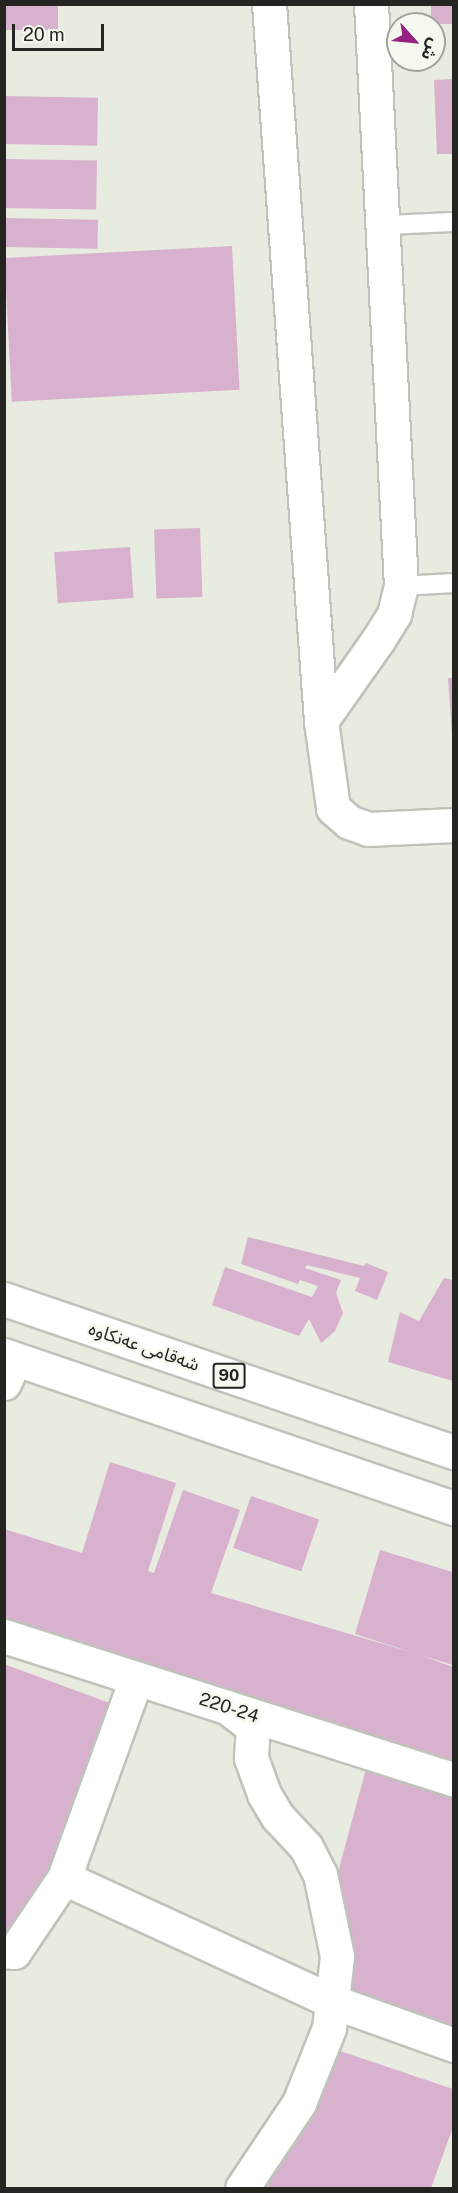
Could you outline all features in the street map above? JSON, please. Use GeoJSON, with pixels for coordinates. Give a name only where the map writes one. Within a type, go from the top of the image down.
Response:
{"type":"FeatureCollection","features":[{"type":"Feature","properties":{"kind":"main road"},"geometry":{"type":"LineString","coordinates":[[269,4],[321,722],[333,808],[349,822],[368,829],[453,825]]}},
{"type":"Feature","properties":{"kind":"main road"},"geometry":{"type":"LineString","coordinates":[[321,722],[394,614],[401,586],[385,225],[371,4]]}},
{"type":"Feature","properties":{"kind":"main road","name":"شەقامی عەنکاوە"},"geometry":{"type":"LineString","coordinates":[[4,1299],[453,1452]]}},
{"type":"Feature","properties":{"kind":"main road"},"geometry":{"type":"LineString","coordinates":[[8,1365],[453,1508]]}},
{"type":"Feature","properties":{"kind":"main road","name":"220-24"},"geometry":{"type":"LineString","coordinates":[[4,1636],[453,1780]]}},
{"type":"Feature","properties":{"kind":"main road"},"geometry":{"type":"LineString","coordinates":[[4,1951],[14,1952],[64,1878],[136,1678]]}},
{"type":"Feature","properties":{"kind":"main road"},"geometry":{"type":"LineString","coordinates":[[226,1707],[253,1727],[251,1758],[264,1794],[278,1817],[306,1847],[320,1874],[337,1956],[334,2002],[329,2028],[299,2103],[242,2188]]}},
{"type":"Feature","properties":{"kind":"main road"},"geometry":{"type":"LineString","coordinates":[[64,1878],[334,2002],[453,2045]]}},
{"type":"Feature","properties":{"kind":"lane"},"geometry":{"type":"LineString","coordinates":[[385,225],[453,222]]}},
{"type":"Feature","properties":{"kind":"lane"},"geometry":{"type":"LineString","coordinates":[[401,586],[453,584]]}},
{"type":"Feature","properties":{"kind":"building"},"geometry":{"type":"Polygon","coordinates":[[[4,4],[58,4],[58,30],[4,30],[4,4]]]}},
{"type":"Feature","properties":{"kind":"building"},"geometry":{"type":"Polygon","coordinates":[[[431,4],[453,4],[453,24],[446,24],[446,12],[431,12],[431,4]]]}},
{"type":"Feature","properties":{"kind":"building"},"geometry":{"type":"Polygon","coordinates":[[[453,79],[453,154],[437,154],[434,80],[453,79]]]}},
{"type":"Feature","properties":{"kind":"building"},"geometry":{"type":"Polygon","coordinates":[[[4,96],[98,98],[97,146],[4,144],[4,96]]]}},
{"type":"Feature","properties":{"kind":"building"},"geometry":{"type":"Polygon","coordinates":[[[4,159],[97,161],[96,210],[4,208],[4,159]]]}},
{"type":"Feature","properties":{"kind":"building"},"geometry":{"type":"Polygon","coordinates":[[[4,218],[98,220],[97,249],[4,247],[4,218]]]}},
{"type":"Feature","properties":{"kind":"building"},"geometry":{"type":"Polygon","coordinates":[[[232,246],[240,390],[12,402],[4,258],[232,246]]]}},
{"type":"Feature","properties":{"kind":"building"},"geometry":{"type":"Polygon","coordinates":[[[200,528],[202,597],[156,599],[154,530],[200,528]]]}},
{"type":"Feature","properties":{"kind":"building"},"geometry":{"type":"Polygon","coordinates":[[[130,547],[134,598],[58,603],[54,552],[130,547]]]}},
{"type":"Feature","properties":{"kind":"building"},"geometry":{"type":"Polygon","coordinates":[[[448,678],[453,678],[453,735],[452,735],[448,678]]]}},
{"type":"Feature","properties":{"kind":"building"},"geometry":{"type":"Polygon","coordinates":[[[248,1237],[364,1266],[366,1263],[388,1272],[377,1300],[355,1291],[360,1278],[307,1265],[305,1268],[341,1280],[336,1293],[343,1313],[335,1331],[321,1343],[309,1319],[299,1336],[212,1305],[225,1267],[312,1297],[318,1286],[300,1280],[298,1284],[241,1264],[248,1237]]]}},
{"type":"Feature","properties":{"kind":"building"},"geometry":{"type":"Polygon","coordinates":[[[444,1278],[453,1280],[453,1381],[388,1362],[400,1312],[419,1321],[444,1278]]]}},
{"type":"Feature","properties":{"kind":"building"},"geometry":{"type":"Polygon","coordinates":[[[110,1462],[176,1483],[148,1571],[154,1573],[183,1490],[240,1510],[211,1593],[414,1653],[355,1634],[380,1550],[453,1572],[453,1665],[420,1655],[453,1667],[453,1768],[4,1630],[4,1529],[82,1553],[110,1462]]]}},
{"type":"Feature","properties":{"kind":"building"},"geometry":{"type":"Polygon","coordinates":[[[251,1496],[319,1519],[301,1571],[233,1548],[251,1496]]]}},
{"type":"Feature","properties":{"kind":"building"},"geometry":{"type":"Polygon","coordinates":[[[4,1664],[112,1704],[36,1912],[4,1948],[4,1664]]]}},
{"type":"Feature","properties":{"kind":"building"},"geometry":{"type":"Polygon","coordinates":[[[366,1769],[453,1798],[453,2036],[350,1993],[331,1898],[366,1769]]]}},
{"type":"Feature","properties":{"kind":"building"},"geometry":{"type":"Polygon","coordinates":[[[340,2051],[453,2089],[453,2127],[431,2188],[261,2188],[303,2128],[340,2051]]]}}]}
